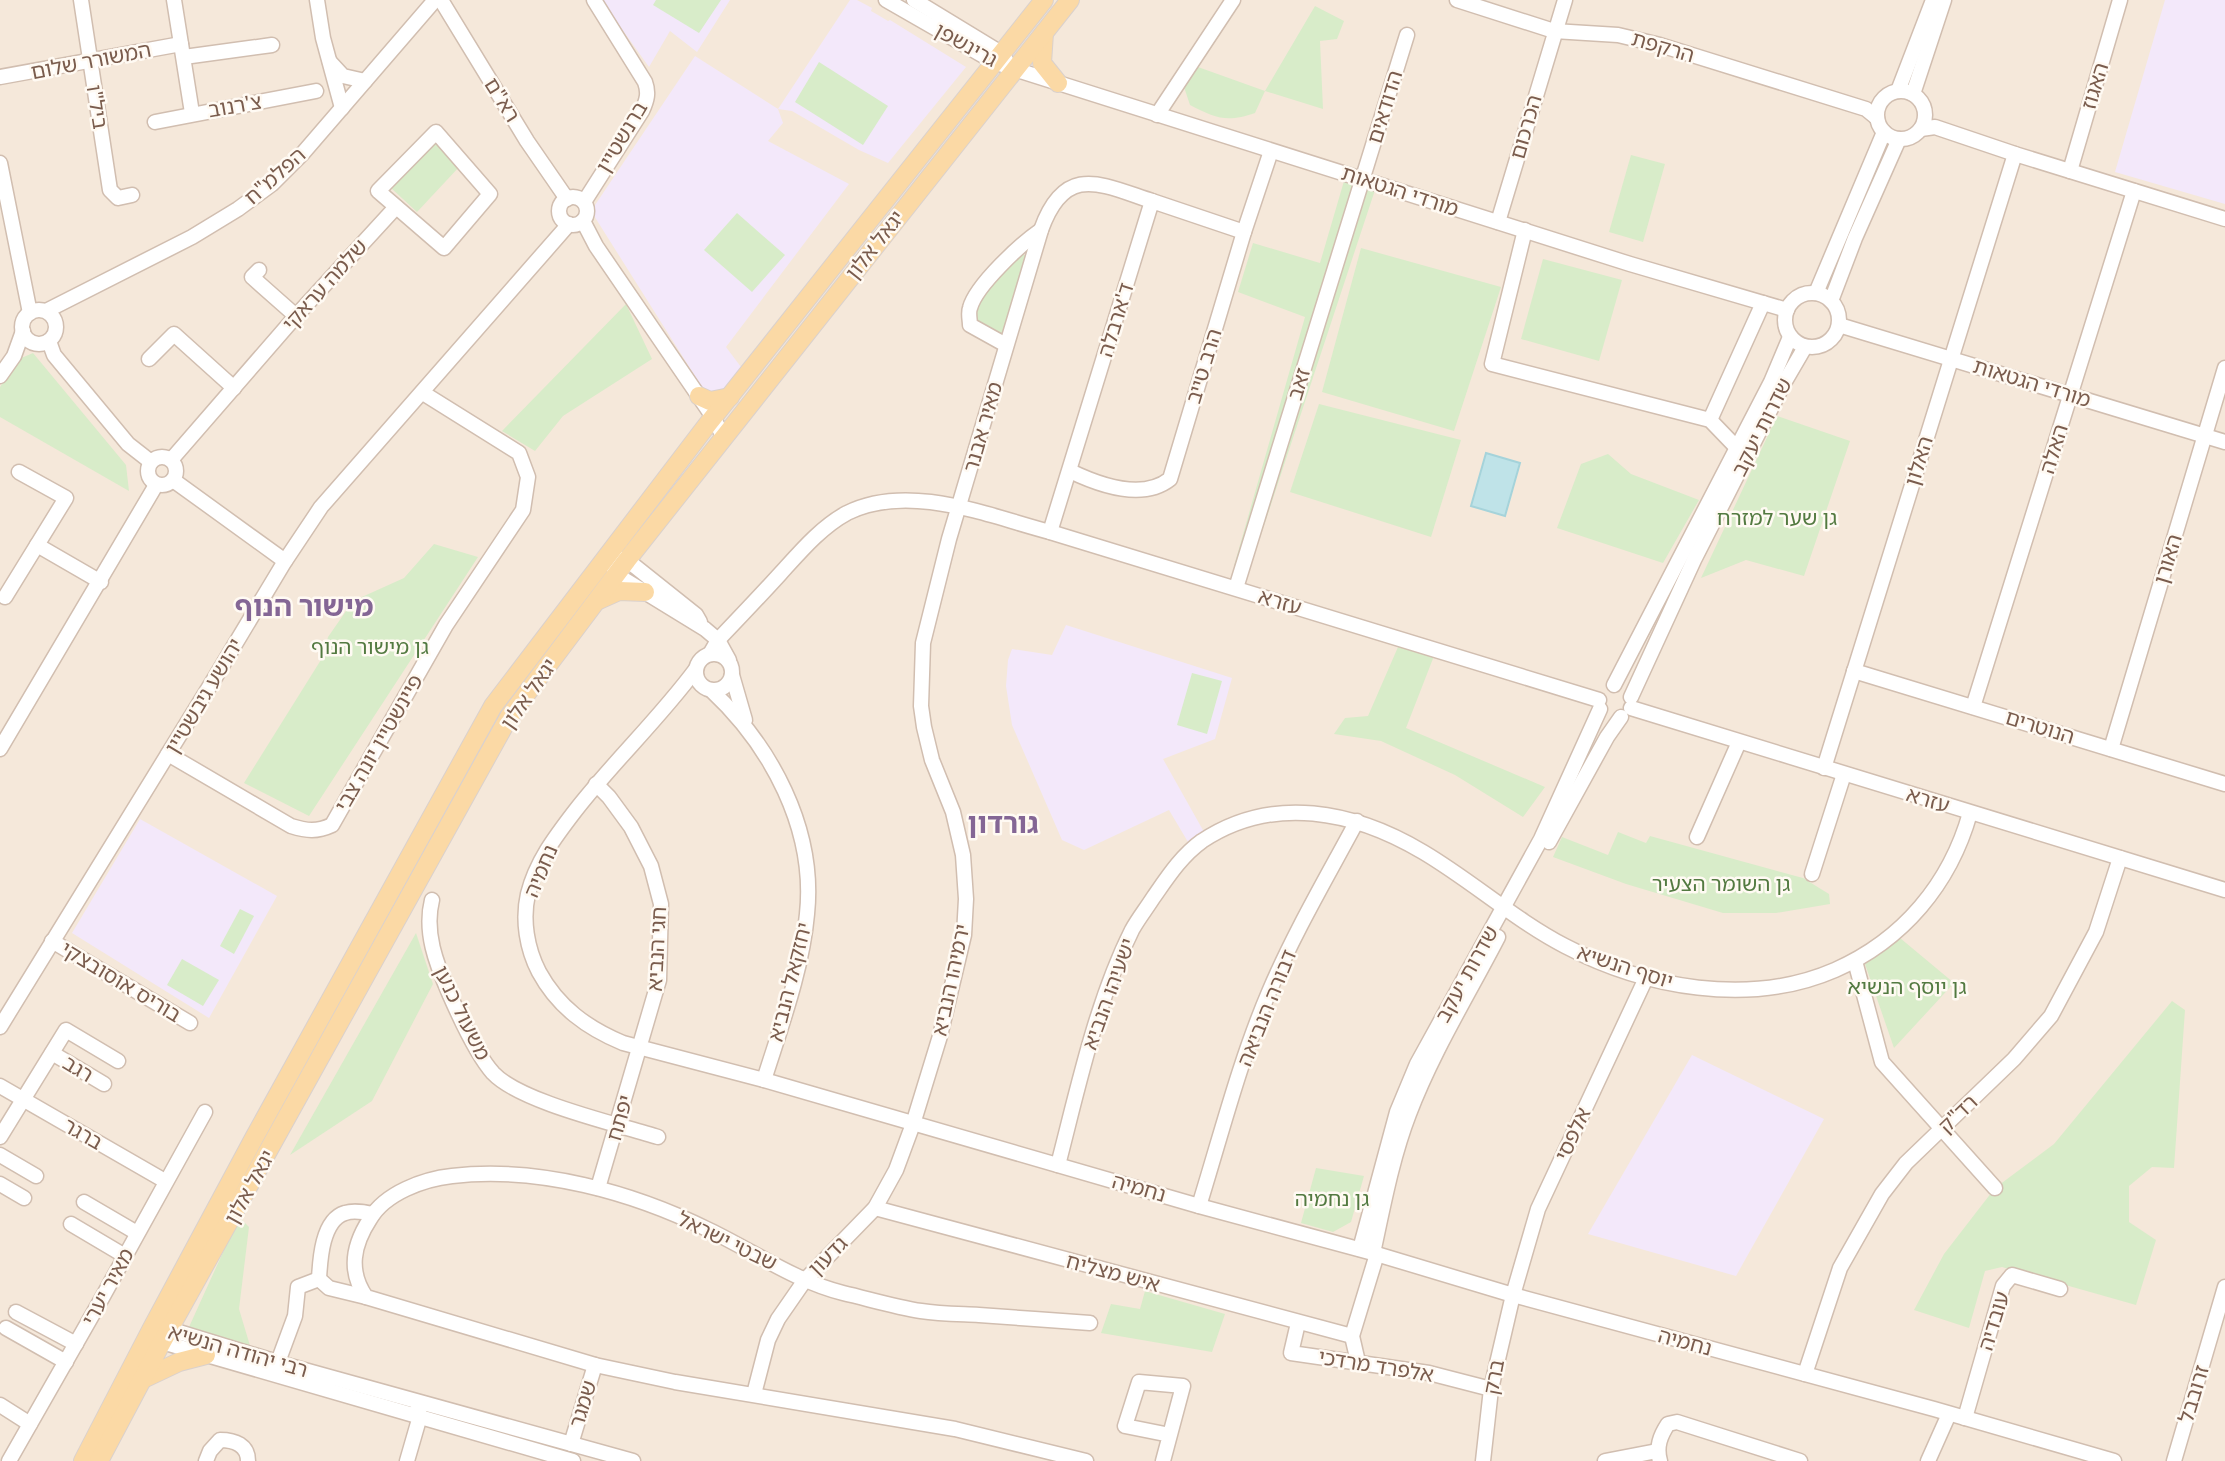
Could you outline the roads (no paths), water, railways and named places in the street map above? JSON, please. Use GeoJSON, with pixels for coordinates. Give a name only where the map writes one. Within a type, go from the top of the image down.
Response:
{"type":"FeatureCollection","features":[{"type":"Feature","properties":{"kind":"main road","name":"יגאל אלון"},"geometry":{"type":"LineString","coordinates":[[99,1461],[142,1378],[161,1333],[357,949],[493,706],[710,421],[1044,0]]}},
{"type":"Feature","properties":{"kind":"main road","name":"יגאל אלון"},"geometry":{"type":"LineString","coordinates":[[83,1461],[286,1122],[509,717],[622,568],[1070,0]]}},
{"type":"Feature","properties":{"kind":"main road"},"geometry":{"type":"LineString","coordinates":[[1044,32],[1042,62],[1058,83]]}},
{"type":"Feature","properties":{"kind":"main road"},"geometry":{"type":"LineString","coordinates":[[694,389],[710,401],[730,397]]}},
{"type":"Feature","properties":{"kind":"main road"},"geometry":{"type":"LineString","coordinates":[[596,602],[616,592],[645,592]]}},
{"type":"Feature","properties":{"kind":"main road"},"geometry":{"type":"LineString","coordinates":[[142,1378],[179,1362],[206,1355]]}},
{"type":"Feature","properties":{"kind":"street","name":"ביל\"ו"},"geometry":{"type":"LineString","coordinates":[[81,0],[110,190],[118,198],[132,195]]}},
{"type":"Feature","properties":{"kind":"street"},"geometry":{"type":"LineString","coordinates":[[174,0],[192,114]]}},
{"type":"Feature","properties":{"kind":"street"},"geometry":{"type":"LineString","coordinates":[[317,0],[329,61],[342,107]]}},
{"type":"Feature","properties":{"kind":"street","name":"הפלמ\"ח"},"geometry":{"type":"LineString","coordinates":[[30,313],[46,311],[192,237],[272,184],[435,0]]}},
{"type":"Feature","properties":{"kind":"street","name":"רא\"ם"},"geometry":{"type":"LineString","coordinates":[[440,0],[521,131],[567,199]]}},
{"type":"Feature","properties":{"kind":"street","name":"ברנשטיין"},"geometry":{"type":"LineString","coordinates":[[584,202],[642,111],[647,102],[648,91],[594,0]]}},
{"type":"Feature","properties":{"kind":"street","name":"גרינשפן"},"geometry":{"type":"LineString","coordinates":[[886,0],[997,57]]}},
{"type":"Feature","properties":{"kind":"street","name":"גרינשפן"},"geometry":{"type":"LineString","coordinates":[[914,0],[1014,69]]}},
{"type":"Feature","properties":{"kind":"street"},"geometry":{"type":"LineString","coordinates":[[1157,115],[1233,0]]}},
{"type":"Feature","properties":{"kind":"street","name":"הרקפת"},"geometry":{"type":"LineString","coordinates":[[1457,0],[1555,31],[1618,35],[1875,110]]}},
{"type":"Feature","properties":{"kind":"street","name":"הכרכום"},"geometry":{"type":"LineString","coordinates":[[1498,222],[1565,0]]}},
{"type":"Feature","properties":{"kind":"street"},"geometry":{"type":"LineString","coordinates":[[1906,93],[1933,0]]}},
{"type":"Feature","properties":{"kind":"street"},"geometry":{"type":"LineString","coordinates":[[1906,93],[1944,0]]}},
{"type":"Feature","properties":{"kind":"street","name":"האגוז"},"geometry":{"type":"LineString","coordinates":[[2070,171],[2120,0]]}},
{"type":"Feature","properties":{"kind":"street"},"geometry":{"type":"LineString","coordinates":[[418,20],[442,17],[453,21]]}},
{"type":"Feature","properties":{"kind":"street","name":"הדודאים"},"geometry":{"type":"LineString","coordinates":[[1362,179],[1407,35]]}},
{"type":"Feature","properties":{"kind":"street","name":"המשורר שלום"},"geometry":{"type":"LineString","coordinates":[[0,77],[90,61],[183,50],[272,45]]}},
{"type":"Feature","properties":{"kind":"street"},"geometry":{"type":"LineString","coordinates":[[329,61],[343,76],[365,81]]}},
{"type":"Feature","properties":{"kind":"street","name":"מורדי הגטאות"},"geometry":{"type":"LineString","coordinates":[[1014,69],[1787,310]]}},
{"type":"Feature","properties":{"kind":"street","name":"צ'רנוב"},"geometry":{"type":"LineString","coordinates":[[155,122],[316,91]]}},
{"type":"Feature","properties":{"kind":"street"},"geometry":{"type":"LineString","coordinates":[[1891,93],[1906,93],[1923,105],[1927,124],[1915,134],[1899,139],[1884,132],[1875,110],[1891,93]]}},
{"type":"Feature","properties":{"kind":"street"},"geometry":{"type":"LineString","coordinates":[[1927,124],[2225,219]]}},
{"type":"Feature","properties":{"kind":"street"},"geometry":{"type":"LineString","coordinates":[[436,132],[490,194],[444,248],[396,207],[378,191],[436,132]]}},
{"type":"Feature","properties":{"kind":"street"},"geometry":{"type":"LineString","coordinates":[[1816,293],[1884,132]]}},
{"type":"Feature","properties":{"kind":"street"},"geometry":{"type":"LineString","coordinates":[[1831,301],[1855,238],[1899,139]]}},
{"type":"Feature","properties":{"kind":"street","name":"הרב טייב"},"geometry":{"type":"LineString","coordinates":[[1070,471],[1085,479],[1129,490],[1149,490],[1170,479],[1271,151]]}},
{"type":"Feature","properties":{"kind":"street","name":"האלון"},"geometry":{"type":"LineString","coordinates":[[1824,768],[2015,154]]}},
{"type":"Feature","properties":{"kind":"street"},"geometry":{"type":"LineString","coordinates":[[0,163],[30,313],[23,321],[25,337],[41,342],[128,444],[151,462]]}},
{"type":"Feature","properties":{"kind":"street","name":"זאב"},"geometry":{"type":"LineString","coordinates":[[1236,589],[1362,179]]}},
{"type":"Feature","properties":{"kind":"street","name":"מאיר אבנר"},"geometry":{"type":"LineString","coordinates":[[959,508],[1041,230],[1052,204],[1058,196],[1076,186],[1100,184],[1152,201]]}},
{"type":"Feature","properties":{"kind":"street","name":"האלה"},"geometry":{"type":"LineString","coordinates":[[1973,707],[2134,191]]}},
{"type":"Feature","properties":{"kind":"street"},"geometry":{"type":"LineString","coordinates":[[576,223],[587,214],[584,202],[578,198],[567,199],[559,210],[562,219],[576,223],[596,246],[694,389],[710,421],[724,438]]}},
{"type":"Feature","properties":{"kind":"street"},"geometry":{"type":"LineString","coordinates":[[1152,201],[1244,232]]}},
{"type":"Feature","properties":{"kind":"street","name":"ד'ארבלה"},"geometry":{"type":"LineString","coordinates":[[1050,532],[1152,201]]}},
{"type":"Feature","properties":{"kind":"street","name":"שלמה עראקי"},"geometry":{"type":"LineString","coordinates":[[171,460],[296,316],[396,207]]}},
{"type":"Feature","properties":{"kind":"street","name":"יהושע גיבשטיין"},"geometry":{"type":"LineString","coordinates":[[0,1027],[285,561],[321,507],[576,223]]}},
{"type":"Feature","properties":{"kind":"street","name":"מאיר אבנר"},"geometry":{"type":"LineString","coordinates":[[1006,345],[970,325],[970,308],[1002,263],[1041,230]]}},
{"type":"Feature","properties":{"kind":"street"},"geometry":{"type":"LineString","coordinates":[[1525,230],[1492,364],[1710,420],[1737,448]]}},
{"type":"Feature","properties":{"kind":"street"},"geometry":{"type":"LineString","coordinates":[[259,270],[252,277],[296,316]]}},
{"type":"Feature","properties":{"kind":"street"},"geometry":{"type":"LineString","coordinates":[[1816,293],[1831,301],[1839,317],[1836,334],[1822,345],[1805,346],[1790,337],[1785,324],[1787,310],[1798,297],[1816,293]]}},
{"type":"Feature","properties":{"kind":"street"},"geometry":{"type":"LineString","coordinates":[[14,356],[55,334],[56,325],[73,297]]}},
{"type":"Feature","properties":{"kind":"street"},"geometry":{"type":"LineString","coordinates":[[1710,420],[1763,303]]}},
{"type":"Feature","properties":{"kind":"street"},"geometry":{"type":"LineString","coordinates":[[46,311],[53,317],[56,325]]}},
{"type":"Feature","properties":{"kind":"street","name":"מורדי הגטאות"},"geometry":{"type":"LineString","coordinates":[[1839,325],[2225,442]]}},
{"type":"Feature","properties":{"kind":"street"},"geometry":{"type":"LineString","coordinates":[[0,376],[14,356],[23,331]]}},
{"type":"Feature","properties":{"kind":"street"},"geometry":{"type":"LineString","coordinates":[[149,359],[174,334],[234,388]]}},
{"type":"Feature","properties":{"kind":"street","name":"שדרות יעקב"},"geometry":{"type":"LineString","coordinates":[[1614,685],[1771,382],[1790,337]]}},
{"type":"Feature","properties":{"kind":"street","name":"שדרות יעקב"},"geometry":{"type":"LineString","coordinates":[[1507,910],[1627,707],[1694,560],[1805,346]]}},
{"type":"Feature","properties":{"kind":"street","name":"האורן"},"geometry":{"type":"LineString","coordinates":[[2111,749],[2225,368]]}},
{"type":"Feature","properties":{"kind":"street","name":"פיינשטיין יונה צבי"},"geometry":{"type":"LineString","coordinates":[[168,754],[291,826],[307,831],[332,825],[446,625],[523,510],[528,477],[519,453],[423,393]]}},
{"type":"Feature","properties":{"kind":"street"},"geometry":{"type":"LineString","coordinates":[[158,457],[171,460],[176,472],[173,480],[166,485],[156,485],[148,476],[151,462],[158,457]]}},
{"type":"Feature","properties":{"kind":"street"},"geometry":{"type":"LineString","coordinates":[[5,597],[66,498],[19,472]]}},
{"type":"Feature","properties":{"kind":"street"},"geometry":{"type":"LineString","coordinates":[[173,480],[285,561]]}},
{"type":"Feature","properties":{"kind":"street"},"geometry":{"type":"LineString","coordinates":[[0,749],[156,485]]}},
{"type":"Feature","properties":{"kind":"street"},"geometry":{"type":"LineString","coordinates":[[710,654],[720,655],[730,668],[727,685],[716,690],[710,690],[698,680],[696,669],[701,659],[710,654],[719,640],[814,538],[848,513],[877,504],[895,502],[931,503],[959,508]]}},
{"type":"Feature","properties":{"kind":"street","name":"עזרא"},"geometry":{"type":"LineString","coordinates":[[959,508],[1050,532],[1236,589],[1600,705]]}},
{"type":"Feature","properties":{"kind":"street","name":"ירמיהו הנביא"},"geometry":{"type":"LineString","coordinates":[[913,1124],[940,1036],[964,935],[966,899],[963,855],[953,811],[932,760],[921,706],[926,623],[959,508]]}},
{"type":"Feature","properties":{"kind":"street"},"geometry":{"type":"LineString","coordinates":[[37,545],[101,582]]}},
{"type":"Feature","properties":{"kind":"street","name":"יחזקאל הנביא"},"geometry":{"type":"LineString","coordinates":[[607,556],[696,615],[705,629]]}},
{"type":"Feature","properties":{"kind":"street","name":"יחזקאל הנביא"},"geometry":{"type":"LineString","coordinates":[[622,568],[645,592],[719,640],[747,728]]}},
{"type":"Feature","properties":{"kind":"street","name":"נחמיה"},"geometry":{"type":"LineString","coordinates":[[696,669],[681,690],[596,784],[551,842],[542,857],[528,894],[526,931],[537,968],[546,985],[568,1011],[602,1034],[1513,1295],[2115,1461]]}},
{"type":"Feature","properties":{"kind":"street","name":"הנוטרים"},"geometry":{"type":"LineString","coordinates":[[1854,671],[2225,784]]}},
{"type":"Feature","properties":{"kind":"street"},"geometry":{"type":"LineString","coordinates":[[1614,685],[1625,688],[1627,707],[1607,716],[1600,705],[1603,691],[1614,685]]}},
{"type":"Feature","properties":{"kind":"street","name":"יחזקאל הנביא"},"geometry":{"type":"LineString","coordinates":[[710,690],[730,707],[763,750],[788,797],[802,842],[808,886],[805,935],[764,1080]]}},
{"type":"Feature","properties":{"kind":"street","name":"שדרות יעקב"},"geometry":{"type":"LineString","coordinates":[[1352,1336],[1370,1252],[1409,1114],[1541,839],[1600,705]]}},
{"type":"Feature","properties":{"kind":"street","name":"עזרא"},"geometry":{"type":"LineString","coordinates":[[1627,707],[2225,890]]}},
{"type":"Feature","properties":{"kind":"street"},"geometry":{"type":"LineString","coordinates":[[1697,837],[1738,742]]}},
{"type":"Feature","properties":{"kind":"street"},"geometry":{"type":"LineString","coordinates":[[1812,874],[1844,774]]}},
{"type":"Feature","properties":{"kind":"street","name":"חגי הנביא"},"geometry":{"type":"LineString","coordinates":[[596,784],[631,827],[651,866],[661,904],[659,980],[640,1047]]}},
{"type":"Feature","properties":{"kind":"street","name":"ישעיהו הנביא"},"geometry":{"type":"LineString","coordinates":[[1058,1165],[1084,1063],[1117,962],[1134,926],[1174,868],[1201,842],[1232,825],[1261,816],[1293,812],[1325,814],[1357,821],[1423,852],[1507,910]]}},
{"type":"Feature","properties":{"kind":"street","name":"יוסף הנשיא"},"geometry":{"type":"LineString","coordinates":[[1507,910],[1568,948],[1646,978],[1693,988],[1743,989],[1807,980],[1855,961],[1899,928],[1931,896],[1962,842],[1970,813]]}},
{"type":"Feature","properties":{"kind":"street","name":"דבורה הנביאה"},"geometry":{"type":"LineString","coordinates":[[1199,1206],[1268,993],[1357,821]]}},
{"type":"Feature","properties":{"kind":"street","name":"רד\"ק"},"geometry":{"type":"LineString","coordinates":[[1805,1374],[1840,1268],[1882,1194],[1906,1163],[2014,1059],[2051,1016],[2096,932],[2120,858]]}},
{"type":"Feature","properties":{"kind":"street","name":"משעול כנען"},"geometry":{"type":"LineString","coordinates":[[432,900],[428,917],[430,940],[439,971],[491,1071],[504,1083],[529,1095],[658,1137]]}},
{"type":"Feature","properties":{"kind":"street","name":"בוריס אוסובצקי"},"geometry":{"type":"LineString","coordinates":[[52,941],[190,1023]]}},
{"type":"Feature","properties":{"kind":"street"},"geometry":{"type":"LineString","coordinates":[[1855,961],[1882,1062],[1995,1188]]}},
{"type":"Feature","properties":{"kind":"street","name":"אלפסי"},"geometry":{"type":"LineString","coordinates":[[1513,1295],[1538,1209],[1646,978]]}},
{"type":"Feature","properties":{"kind":"street","name":"רגב"},"geometry":{"type":"LineString","coordinates":[[0,1137],[65,1030],[118,1061]]}},
{"type":"Feature","properties":{"kind":"street","name":"יפתח"},"geometry":{"type":"LineString","coordinates":[[598,1188],[640,1047]]}},
{"type":"Feature","properties":{"kind":"street","name":"רגב"},"geometry":{"type":"LineString","coordinates":[[52,1053],[104,1084]]}},
{"type":"Feature","properties":{"kind":"street","name":"ברגר"},"geometry":{"type":"LineString","coordinates":[[0,1086],[165,1181]]}},
{"type":"Feature","properties":{"kind":"street","name":"מאיר יערי"},"geometry":{"type":"LineString","coordinates":[[9,1461],[205,1112]]}},
{"type":"Feature","properties":{"kind":"street","name":"גדעון"},"geometry":{"type":"LineString","coordinates":[[754,1394],[768,1340],[778,1319],[805,1280],[874,1208],[896,1170],[913,1124]]}},
{"type":"Feature","properties":{"kind":"street"},"geometry":{"type":"LineString","coordinates":[[0,1155],[36,1176]]}},
{"type":"Feature","properties":{"kind":"street","name":"שבטי ישראל"},"geometry":{"type":"LineString","coordinates":[[366,1297],[357,1284],[354,1264],[357,1246],[373,1214],[402,1191],[433,1178],[471,1174],[555,1180],[598,1188],[654,1206],[707,1229],[805,1280],[839,1292],[921,1311],[1090,1323]]}},
{"type":"Feature","properties":{"kind":"street"},"geometry":{"type":"LineString","coordinates":[[0,1184],[24,1198]]}},
{"type":"Feature","properties":{"kind":"street"},"geometry":{"type":"LineString","coordinates":[[84,1202],[137,1233]]}},
{"type":"Feature","properties":{"kind":"street","name":"איש מצליח"},"geometry":{"type":"LineString","coordinates":[[874,1208],[1352,1336]]}},
{"type":"Feature","properties":{"kind":"street"},"geometry":{"type":"LineString","coordinates":[[319,1279],[323,1243],[337,1218],[342,1213],[357,1211],[373,1214]]}},
{"type":"Feature","properties":{"kind":"street"},"geometry":{"type":"LineString","coordinates":[[71,1224],[125,1256]]}},
{"type":"Feature","properties":{"kind":"street","name":"עובדיה"},"geometry":{"type":"LineString","coordinates":[[1965,1418],[2003,1286],[2011,1275],[2060,1289]]}},
{"type":"Feature","properties":{"kind":"street"},"geometry":{"type":"LineString","coordinates":[[319,1279],[329,1288],[595,1365],[675,1382],[955,1429],[1086,1461]]}},
{"type":"Feature","properties":{"kind":"street"},"geometry":{"type":"LineString","coordinates":[[278,1362],[295,1316],[298,1287],[319,1279]]}},
{"type":"Feature","properties":{"kind":"street","name":"זרובבל"},"geometry":{"type":"LineString","coordinates":[[2174,1461],[2225,1287]]}},
{"type":"Feature","properties":{"kind":"street","name":"ברק"},"geometry":{"type":"LineString","coordinates":[[1483,1461],[1491,1389],[1513,1295]]}},
{"type":"Feature","properties":{"kind":"street"},"geometry":{"type":"LineString","coordinates":[[16,1312],[76,1344]]}},
{"type":"Feature","properties":{"kind":"street","name":"אלפרד מרדכי"},"geometry":{"type":"LineString","coordinates":[[1298,1323],[1291,1353],[1429,1373],[1491,1389]]}},
{"type":"Feature","properties":{"kind":"street"},"geometry":{"type":"LineString","coordinates":[[6,1328],[66,1362]]}},
{"type":"Feature","properties":{"kind":"street","name":"רבי יהודה הנשיא"},"geometry":{"type":"LineString","coordinates":[[161,1333],[206,1355],[573,1461]]}},
{"type":"Feature","properties":{"kind":"street","name":"רבי יהודה הנשיא"},"geometry":{"type":"LineString","coordinates":[[161,1333],[278,1362],[633,1461]]}},
{"type":"Feature","properties":{"kind":"street"},"geometry":{"type":"LineString","coordinates":[[1352,1336],[1358,1362]]}},
{"type":"Feature","properties":{"kind":"street","name":"שמגר"},"geometry":{"type":"LineString","coordinates":[[571,1444],[595,1365]]}},
{"type":"Feature","properties":{"kind":"street"},"geometry":{"type":"LineString","coordinates":[[1163,1461],[1170,1435],[1183,1386],[1139,1382],[1125,1426],[1170,1435]]}},
{"type":"Feature","properties":{"kind":"street"},"geometry":{"type":"LineString","coordinates":[[407,1461],[420,1416],[415,1400]]}},
{"type":"Feature","properties":{"kind":"street"},"geometry":{"type":"LineString","coordinates":[[0,1405],[30,1424]]}},
{"type":"Feature","properties":{"kind":"street"},"geometry":{"type":"LineString","coordinates":[[420,1416],[433,1405]]}},
{"type":"Feature","properties":{"kind":"street"},"geometry":{"type":"LineString","coordinates":[[1932,1458],[1949,1414]]}},
{"type":"Feature","properties":{"kind":"street"},"geometry":{"type":"LineString","coordinates":[[1605,1461],[1659,1456],[1662,1433],[1668,1424],[1677,1422],[1800,1461]]}},
{"type":"Feature","properties":{"kind":"street"},"geometry":{"type":"LineString","coordinates":[[206,1461],[220,1440],[231,1440],[242,1445],[248,1454],[248,1461]]}},
{"type":"Feature","properties":{"kind":"water"},"geometry":{"type":"Polygon","coordinates":[[[1486,453],[1520,463],[1505,516],[1471,506],[1486,453]]]}},
{"type":"Feature","properties":{"kind":"district","name":"מישור הנוף"},"geometry":{"type":"Point","coordinates":[304,606]}},
{"type":"Feature","properties":{"kind":"district","name":"גורדון"},"geometry":{"type":"Point","coordinates":[1003,823]}},
{"type":"Feature","properties":{"kind":"park label","name":"גן שער למזרח"},"geometry":{"type":"Point","coordinates":[1777,518]}},
{"type":"Feature","properties":{"kind":"park label","name":"גן מישור הנוף"},"geometry":{"type":"Point","coordinates":[370,647]}},
{"type":"Feature","properties":{"kind":"park label","name":"גן השומר הצעיר"},"geometry":{"type":"Point","coordinates":[1721,884]}},
{"type":"Feature","properties":{"kind":"park label","name":"גן יוסף הנשיא"},"geometry":{"type":"Point","coordinates":[1907,987]}},
{"type":"Feature","properties":{"kind":"park label","name":"גן נחמיה"},"geometry":{"type":"Point","coordinates":[1332,1199]}}]}
